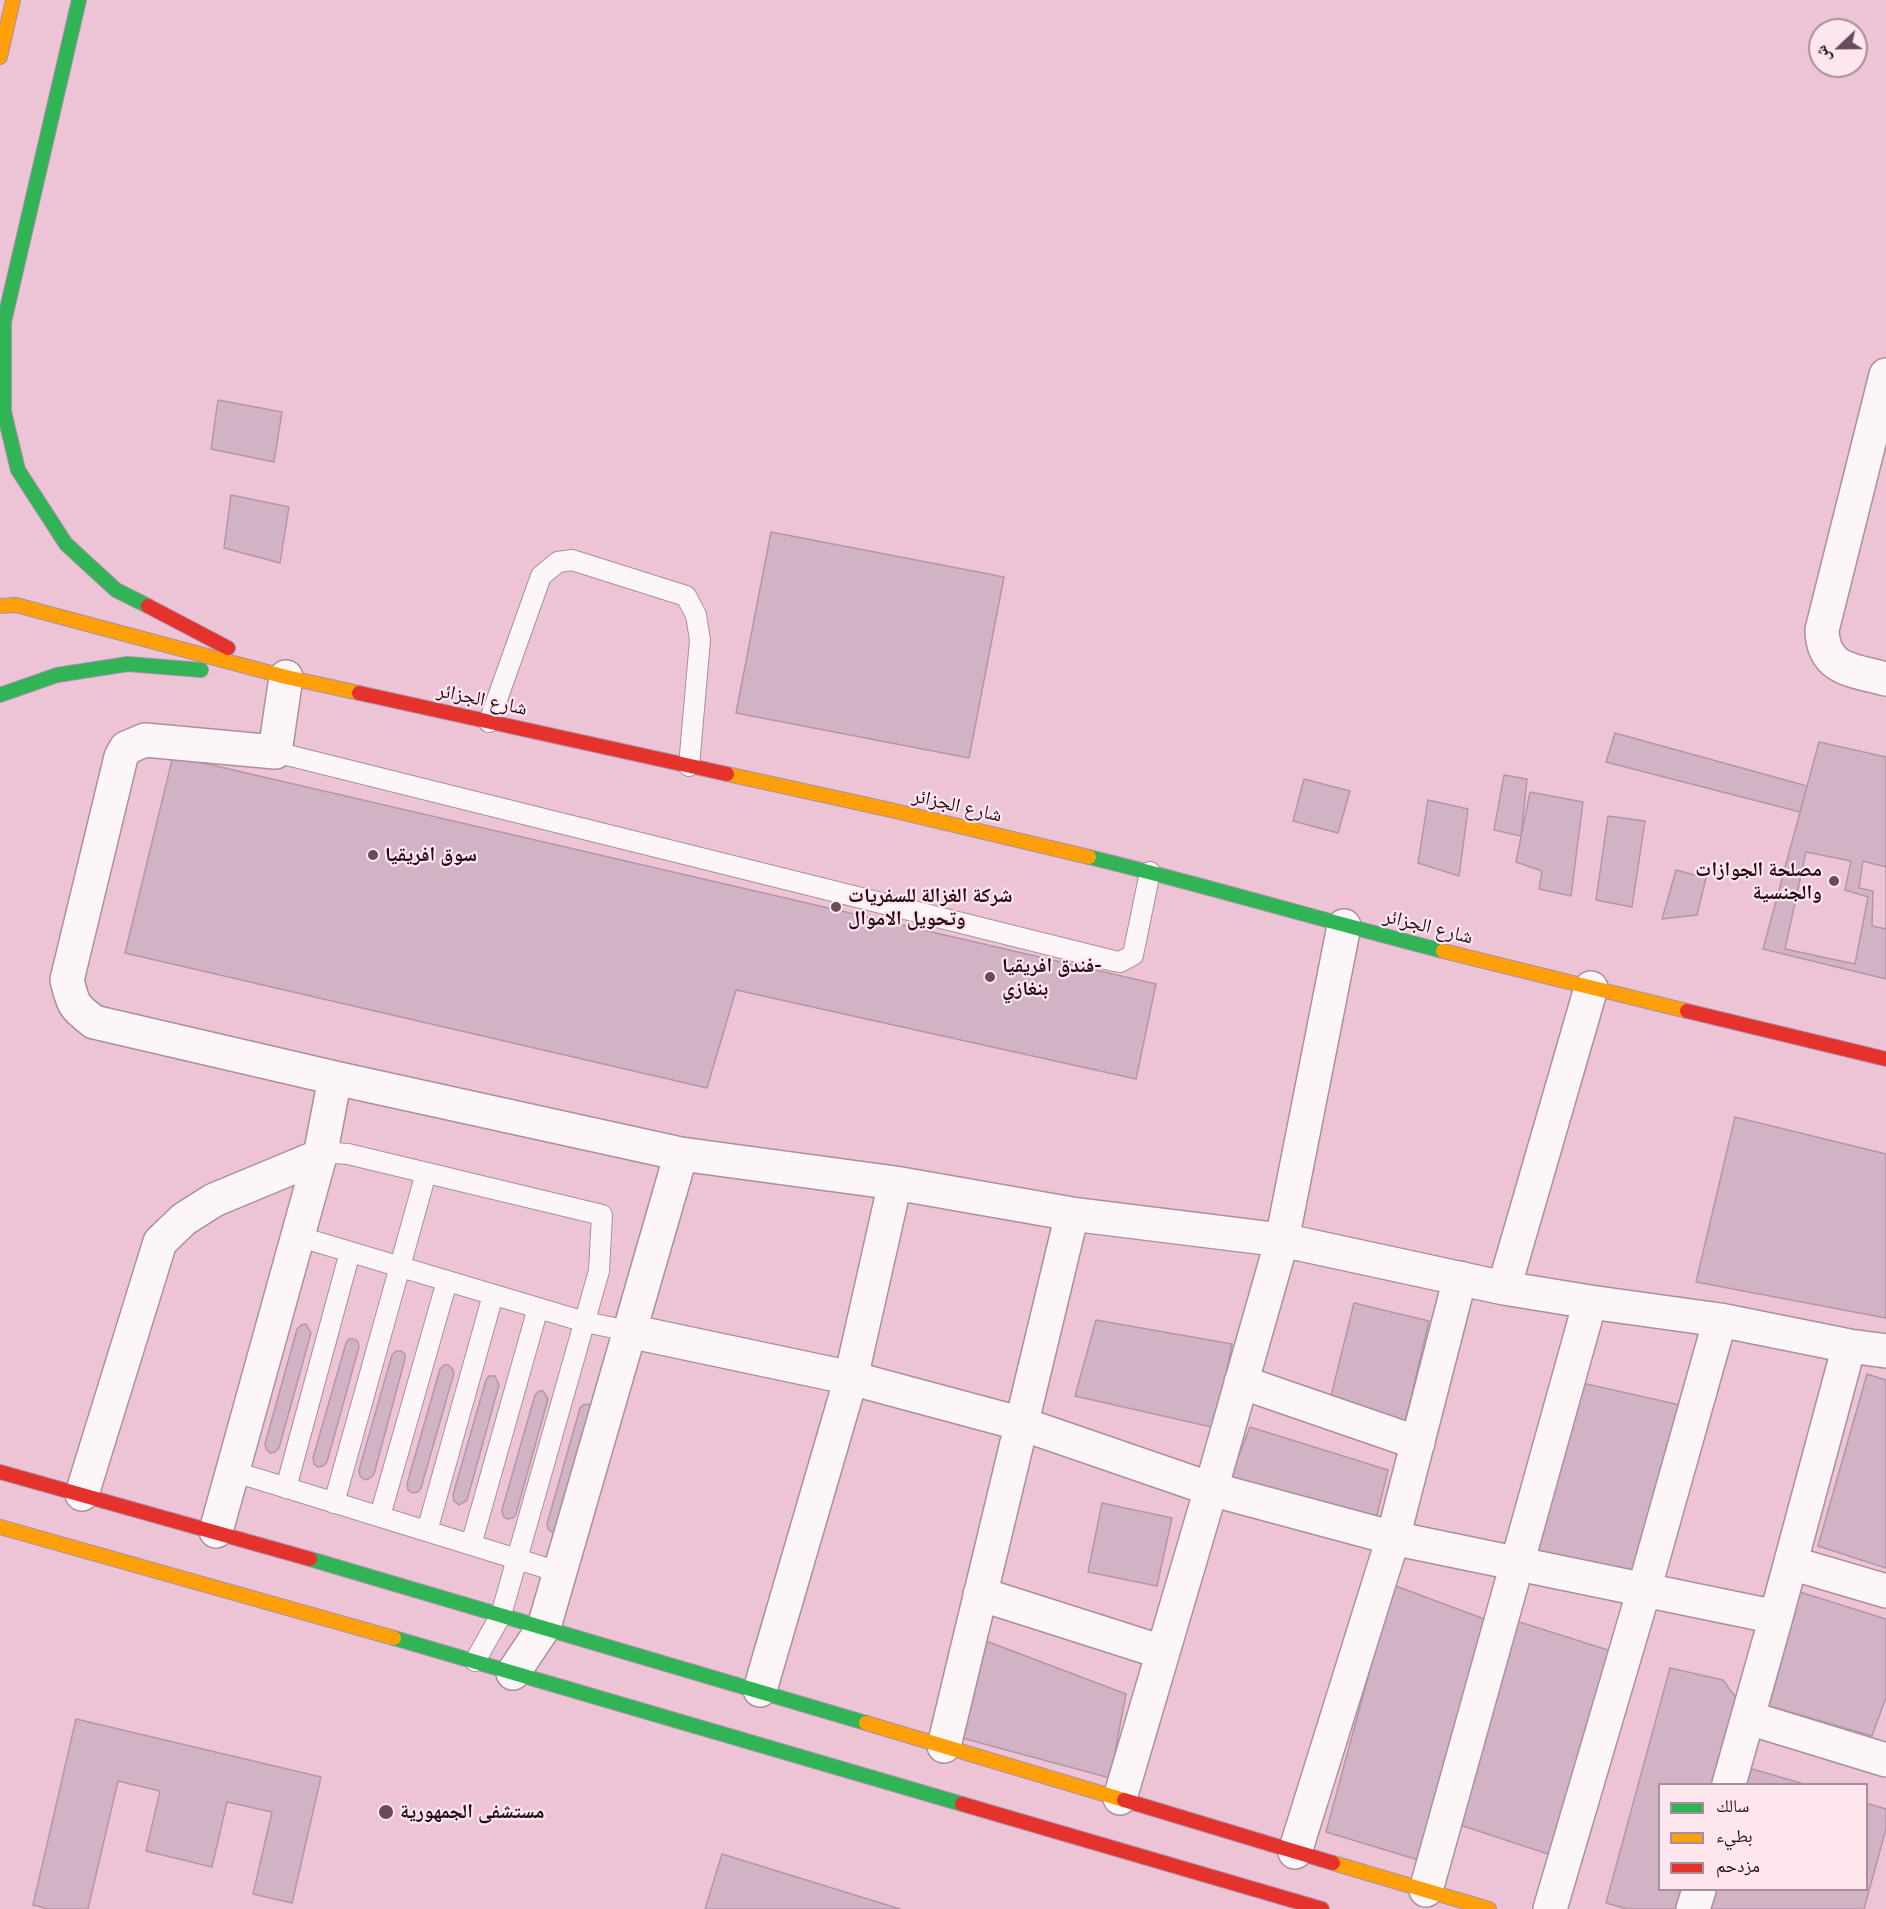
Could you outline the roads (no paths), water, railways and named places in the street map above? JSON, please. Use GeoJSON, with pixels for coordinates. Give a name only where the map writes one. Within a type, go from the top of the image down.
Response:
{"type":"FeatureCollection","features":[{"type":"Feature","properties":{"kind":"main road"},"geometry":{"type":"LineString","coordinates":[[0,57],[13,0]]}},
{"type":"Feature","properties":{"kind":"main road"},"geometry":{"type":"LineString","coordinates":[[0,339],[79,0]]}},
{"type":"Feature","properties":{"kind":"main road"},"geometry":{"type":"LineString","coordinates":[[4,320],[4,412],[18,470],[66,544],[116,590],[286,677]]}},
{"type":"Feature","properties":{"kind":"main road","name":"شارع الجزائر"},"geometry":{"type":"LineString","coordinates":[[0,595],[16,605],[286,677],[891,810],[1150,872],[1344,926],[1591,988],[1886,1059]]}},
{"type":"Feature","properties":{"kind":"main road","name":"شارع الجزائر"},"geometry":{"type":"LineString","coordinates":[[0,606],[16,605]]}},
{"type":"Feature","properties":{"kind":"main road"},"geometry":{"type":"LineString","coordinates":[[0,695],[57,675],[128,664],[286,677]]}},
{"type":"Feature","properties":{"kind":"main road"},"geometry":{"type":"LineString","coordinates":[[0,1472],[216,1531],[760,1690],[1489,1909]]}},
{"type":"Feature","properties":{"kind":"main road"},"geometry":{"type":"LineString","coordinates":[[0,1527],[475,1661],[1322,1909]]}},
{"type":"Feature","properties":{"kind":"street"},"geometry":{"type":"LineString","coordinates":[[1886,375],[1822,630],[1823,644],[1828,656],[1838,665],[1886,679]]}},
{"type":"Feature","properties":{"kind":"street"},"geometry":{"type":"LineString","coordinates":[[286,677],[275,752],[145,740],[126,748],[121,757],[67,980],[70,996],[77,1010],[94,1022],[681,1154],[895,1183],[1072,1214],[1282,1239],[1504,1288],[1720,1320],[1849,1346],[1886,1351]]}},
{"type":"Feature","properties":{"kind":"street"},"geometry":{"type":"LineString","coordinates":[[1120,1798],[1282,1239],[1344,926]]}},
{"type":"Feature","properties":{"kind":"street"},"geometry":{"type":"LineString","coordinates":[[1504,1288],[1591,988]]}},
{"type":"Feature","properties":{"kind":"street"},"geometry":{"type":"LineString","coordinates":[[216,1531],[320,1156],[335,1078]]}},
{"type":"Feature","properties":{"kind":"street"},"geometry":{"type":"LineString","coordinates":[[513,1673],[544,1628],[681,1154]]}},
{"type":"Feature","properties":{"kind":"street"},"geometry":{"type":"LineString","coordinates":[[82,1494],[160,1242],[184,1219],[214,1200],[320,1156]]}},
{"type":"Feature","properties":{"kind":"street"},"geometry":{"type":"LineString","coordinates":[[760,1690],[851,1378],[895,1183]]}},
{"type":"Feature","properties":{"kind":"street"},"geometry":{"type":"LineString","coordinates":[[944,1746],[1072,1214]]}},
{"type":"Feature","properties":{"kind":"street"},"geometry":{"type":"LineString","coordinates":[[1295,1852],[1393,1538],[1460,1278]]}},
{"type":"Feature","properties":{"kind":"street"},"geometry":{"type":"LineString","coordinates":[[1426,1890],[1590,1302]]}},
{"type":"Feature","properties":{"kind":"street"},"geometry":{"type":"LineString","coordinates":[[1550,1909],[1644,1590],[1720,1320]]}},
{"type":"Feature","properties":{"kind":"street"},"geometry":{"type":"LineString","coordinates":[[629,1330],[851,1378],[1022,1424],[1211,1489],[1393,1538],[1776,1617]]}},
{"type":"Feature","properties":{"kind":"street"},"geometry":{"type":"LineString","coordinates":[[1730,1783],[1849,1346]]}},
{"type":"Feature","properties":{"kind":"street"},"geometry":{"type":"LineString","coordinates":[[1241,1382],[1418,1443]]}},
{"type":"Feature","properties":{"kind":"street"},"geometry":{"type":"LineString","coordinates":[[1791,1563],[1886,1591]]}},
{"type":"Feature","properties":{"kind":"street"},"geometry":{"type":"LineString","coordinates":[[980,1594],[1162,1652]]}},
{"type":"Feature","properties":{"kind":"street"},"geometry":{"type":"LineString","coordinates":[[1749,1718],[1886,1760]]}},
{"type":"Feature","properties":{"kind":"street"},"geometry":{"type":"LineString","coordinates":[[1693,1909],[1699,1891]]}},
{"type":"Feature","properties":{"kind":"lane"},"geometry":{"type":"LineString","coordinates":[[489,722],[541,576],[558,562],[572,560],[686,596],[696,615],[700,640],[689,766]]}},
{"type":"Feature","properties":{"kind":"lane"},"geometry":{"type":"LineString","coordinates":[[275,752],[1120,962],[1133,955],[1150,872]]}},
{"type":"Feature","properties":{"kind":"lane"},"geometry":{"type":"LineString","coordinates":[[320,1156],[334,1153],[348,1154],[602,1215],[599,1270],[585,1322],[501,1615],[475,1661]]}},
{"type":"Feature","properties":{"kind":"lane"},"geometry":{"type":"LineString","coordinates":[[334,1503],[426,1173]]}},
{"type":"Feature","properties":{"kind":"lane"},"geometry":{"type":"LineString","coordinates":[[297,1236],[585,1322],[629,1330]]}},
{"type":"Feature","properties":{"kind":"lane"},"geometry":{"type":"LineString","coordinates":[[286,1488],[350,1252]]}},
{"type":"Feature","properties":{"kind":"lane"},"geometry":{"type":"LineString","coordinates":[[380,1516],[447,1281]]}},
{"type":"Feature","properties":{"kind":"lane"},"geometry":{"type":"LineString","coordinates":[[427,1531],[493,1294]]}},
{"type":"Feature","properties":{"kind":"lane"},"geometry":{"type":"LineString","coordinates":[[471,1545],[538,1308]]}},
{"type":"Feature","properties":{"kind":"lane"},"geometry":{"type":"LineString","coordinates":[[232,1471],[559,1572]]}},
{"type":"Feature","properties":{"kind":"place","name":"سوق افريقيا"},"geometry":{"type":"Point","coordinates":[373,855]}},
{"type":"Feature","properties":{"kind":"place","name":"مصلحة الجوازات والجنسية"},"geometry":{"type":"Point","coordinates":[1834,881]}},
{"type":"Feature","properties":{"kind":"place","name":"شركة الغزالة للسفريات وتحويل الاموال"},"geometry":{"type":"Point","coordinates":[836,907]}},
{"type":"Feature","properties":{"kind":"place","name":"فندق افريقيا- بنغازي"},"geometry":{"type":"Point","coordinates":[990,977]}},
{"type":"Feature","properties":{"kind":"place","name":"مستشفى الجمهورية"},"geometry":{"type":"Point","coordinates":[386,1812]}}]}
